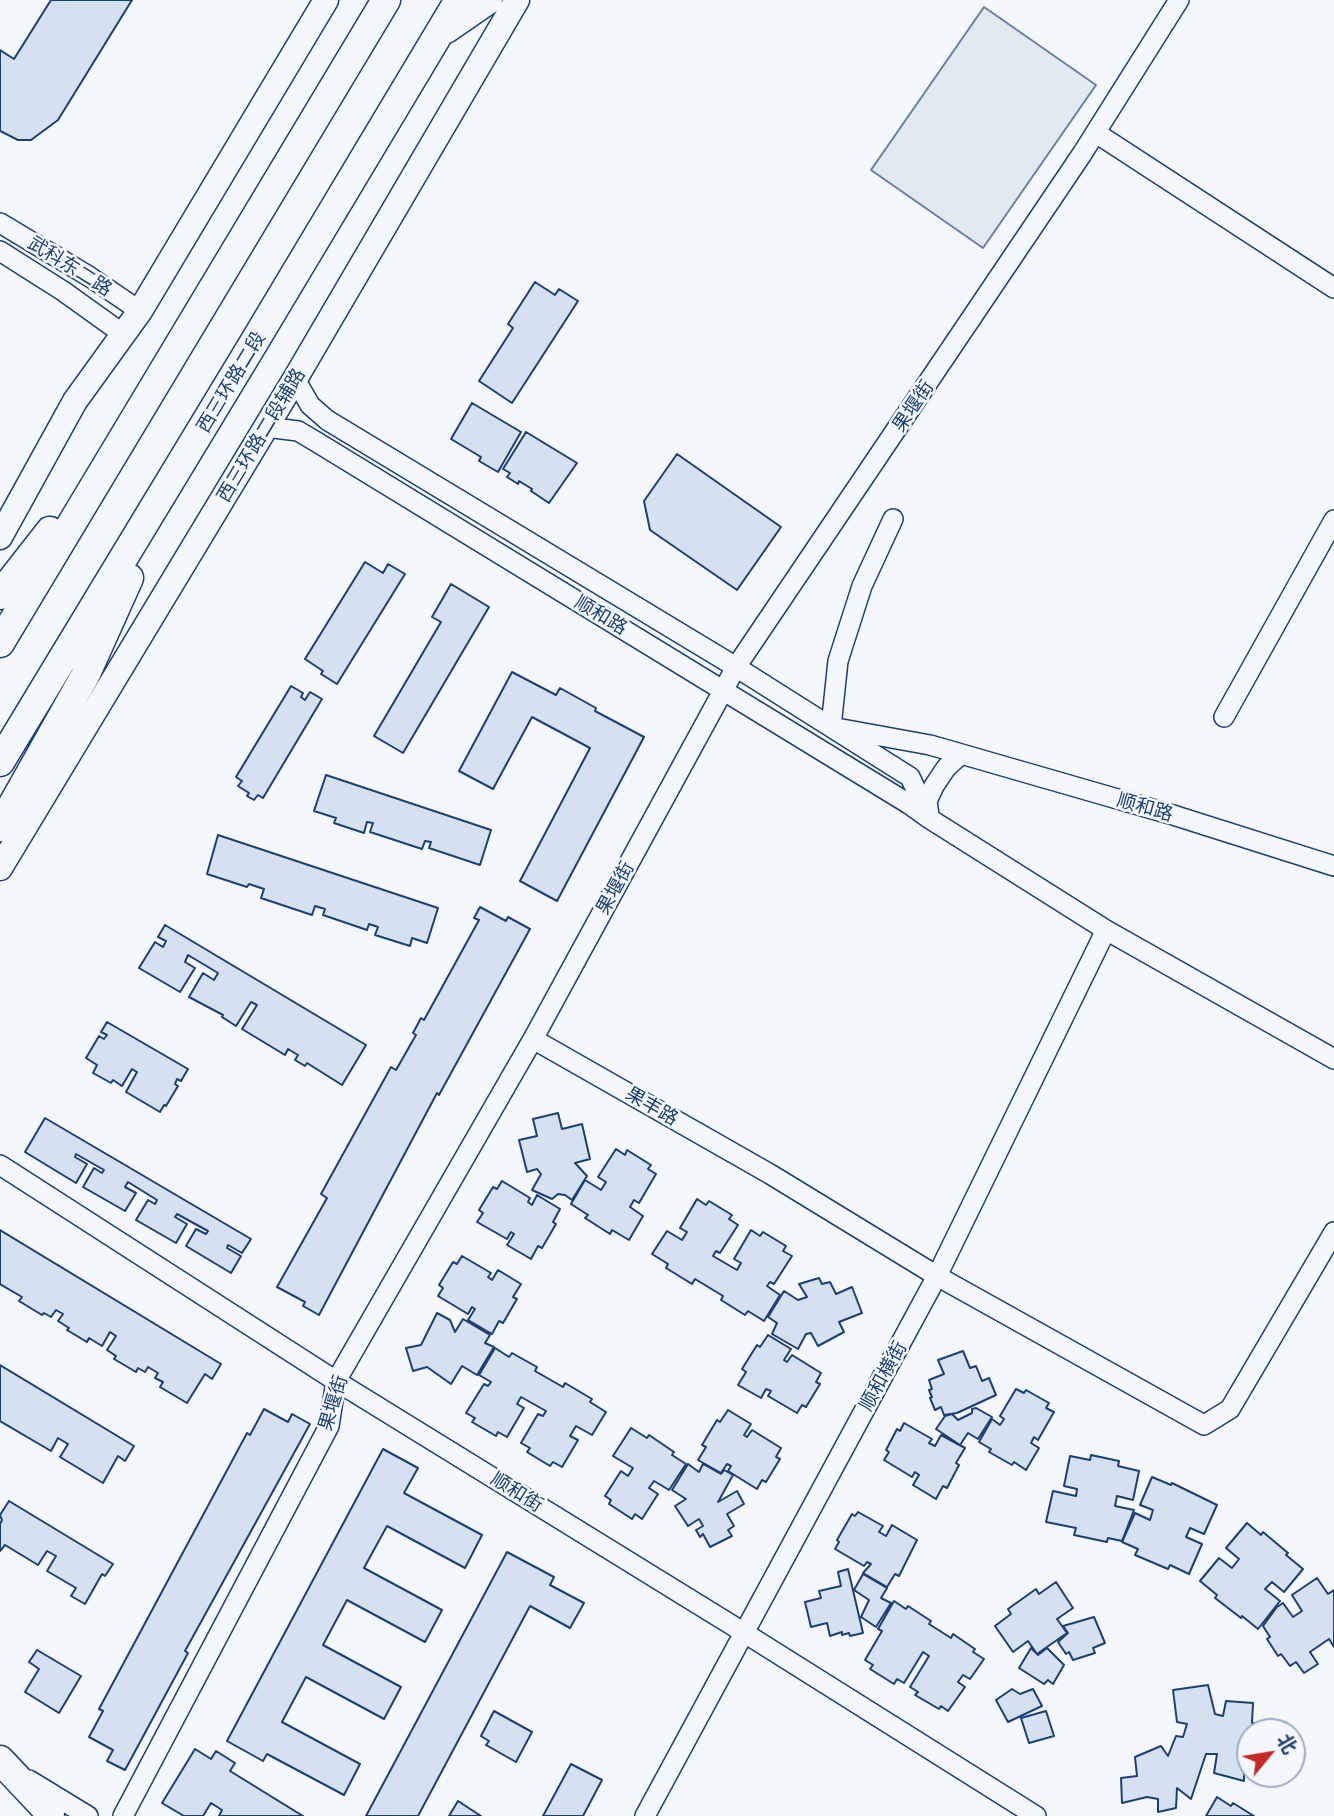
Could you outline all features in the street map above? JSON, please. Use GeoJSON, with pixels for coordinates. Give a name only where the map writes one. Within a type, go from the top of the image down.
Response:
{"type":"FeatureCollection","features":[{"type":"Feature","properties":{"kind":"highway"},"geometry":{"type":"LineString","coordinates":[[0,643],[386,0]]}},
{"type":"Feature","properties":{"kind":"highway","name":"西三环路二段"},"geometry":{"type":"LineString","coordinates":[[0,762],[458,0]]}},
{"type":"Feature","properties":{"kind":"highway"},"geometry":{"type":"LineString","coordinates":[[438,34],[488,0]]}},
{"type":"Feature","properties":{"kind":"highway"},"geometry":{"type":"LineString","coordinates":[[0,596],[129,429]]}},
{"type":"Feature","properties":{"kind":"highway"},"geometry":{"type":"LineString","coordinates":[[0,827],[85,676],[182,461]]}},
{"type":"Feature","properties":{"kind":"highway"},"geometry":{"type":"LineString","coordinates":[[0,1759],[52,1814]]}},
{"type":"Feature","properties":{"kind":"highway"},"geometry":{"type":"LineString","coordinates":[[0,1783],[52,1814]]}},
{"type":"Feature","properties":{"kind":"main road"},"geometry":{"type":"LineString","coordinates":[[0,537],[75,401],[140,311],[326,0]]}},
{"type":"Feature","properties":{"kind":"main road","name":"西三环路二段辅路"},"geometry":{"type":"LineString","coordinates":[[0,868],[295,379],[517,0]]}},
{"type":"Feature","properties":{"kind":"street","name":"果堰街"},"geometry":{"type":"LineString","coordinates":[[123,1816],[328,1426],[336,1381],[533,1038],[736,667],[1096,133],[1179,0]]}},
{"type":"Feature","properties":{"kind":"street"},"geometry":{"type":"LineString","coordinates":[[1096,133],[1334,288]]}},
{"type":"Feature","properties":{"kind":"street","name":"武科东二路"},"geometry":{"type":"LineString","coordinates":[[0,223],[90,277],[140,311]]}},
{"type":"Feature","properties":{"kind":"street","name":"武科东二路"},"geometry":{"type":"LineString","coordinates":[[0,251],[123,334]]}},
{"type":"Feature","properties":{"kind":"street","name":"顺和路"},"geometry":{"type":"LineString","coordinates":[[295,379],[310,405],[327,420],[736,667],[910,777]]}},
{"type":"Feature","properties":{"kind":"street","name":"顺和路"},"geometry":{"type":"LineString","coordinates":[[266,427],[283,427],[298,431],[909,804],[930,820],[1106,930],[1334,1058]]}},
{"type":"Feature","properties":{"kind":"street"},"geometry":{"type":"LineString","coordinates":[[831,727],[838,661],[862,586],[893,519]]}},
{"type":"Feature","properties":{"kind":"street"},"geometry":{"type":"LineString","coordinates":[[1224,716],[1334,520]]}},
{"type":"Feature","properties":{"kind":"street","name":"顺和路"},"geometry":{"type":"LineString","coordinates":[[831,727],[961,754],[1173,815],[1334,866]]}},
{"type":"Feature","properties":{"kind":"street"},"geometry":{"type":"LineString","coordinates":[[909,804],[910,777],[930,746]]}},
{"type":"Feature","properties":{"kind":"street"},"geometry":{"type":"LineString","coordinates":[[930,820],[927,801],[946,768],[961,754]]}},
{"type":"Feature","properties":{"kind":"street"},"geometry":{"type":"LineString","coordinates":[[910,777],[930,820]]}},
{"type":"Feature","properties":{"kind":"street","name":"顺和横街"},"geometry":{"type":"LineString","coordinates":[[645,1816],[937,1276],[1106,930]]}},
{"type":"Feature","properties":{"kind":"street","name":"果丰路"},"geometry":{"type":"LineString","coordinates":[[533,1038],[771,1174],[937,1276]]}},
{"type":"Feature","properties":{"kind":"street","name":"顺和街"},"geometry":{"type":"LineString","coordinates":[[0,1165],[336,1381],[1036,1816]]}},
{"type":"Feature","properties":{"kind":"street"},"geometry":{"type":"LineString","coordinates":[[937,1276],[1204,1425],[1230,1409],[1334,1232]]}},
{"type":"Feature","properties":{"kind":"street"},"geometry":{"type":"LineString","coordinates":[[0,1759],[11,1769],[88,1816]]}},
{"type":"Feature","properties":{"kind":"shaded area"},"geometry":{"type":"Polygon","coordinates":[[[984,7],[1096,85],[983,248],[871,170],[984,7]]]}},
{"type":"Feature","properties":{"kind":"building"},"geometry":{"type":"Polygon","coordinates":[[[51,0],[132,0],[58,120],[31,140],[18,140],[0,131],[0,50],[14,59],[51,0]]]}},
{"type":"Feature","properties":{"kind":"building"},"geometry":{"type":"Polygon","coordinates":[[[535,282],[555,295],[559,289],[578,301],[512,403],[479,381],[513,328],[508,324],[535,282]]]}},
{"type":"Feature","properties":{"kind":"building"},"geometry":{"type":"Polygon","coordinates":[[[472,403],[521,432],[498,472],[479,461],[481,457],[451,439],[472,403]]]}},
{"type":"Feature","properties":{"kind":"building"},"geometry":{"type":"Polygon","coordinates":[[[526,432],[577,463],[549,503],[531,491],[532,489],[507,477],[510,473],[503,469],[526,432]]]}},
{"type":"Feature","properties":{"kind":"building"},"geometry":{"type":"Polygon","coordinates":[[[677,454],[781,527],[737,590],[650,530],[644,501],[677,454]]]}},
{"type":"Feature","properties":{"kind":"building"},"geometry":{"type":"Polygon","coordinates":[[[365,562],[383,573],[388,564],[405,574],[337,684],[305,659],[365,562]]]}},
{"type":"Feature","properties":{"kind":"building"},"geometry":{"type":"Polygon","coordinates":[[[451,584],[489,607],[403,753],[374,736],[441,622],[432,617],[451,584]]]}},
{"type":"Feature","properties":{"kind":"building"},"geometry":{"type":"Polygon","coordinates":[[[512,672],[556,695],[560,688],[596,708],[595,711],[644,737],[557,901],[520,881],[590,748],[532,717],[493,789],[459,771],[512,672]]]}},
{"type":"Feature","properties":{"kind":"building"},"geometry":{"type":"Polygon","coordinates":[[[291,686],[303,693],[301,697],[305,700],[310,692],[322,699],[263,798],[258,795],[254,800],[238,786],[242,781],[236,777],[291,686]]]}},
{"type":"Feature","properties":{"kind":"building"},"geometry":{"type":"Polygon","coordinates":[[[326,775],[491,830],[480,865],[429,848],[431,842],[425,841],[422,849],[370,832],[373,823],[367,822],[364,833],[334,823],[336,818],[314,811],[326,775]]]}},
{"type":"Feature","properties":{"kind":"building"},"geometry":{"type":"Polygon","coordinates":[[[218,835],[438,908],[427,943],[412,938],[410,946],[375,935],[378,927],[369,924],[367,930],[323,915],[325,909],[315,906],[312,915],[261,898],[264,889],[249,884],[247,887],[207,874],[218,835]]]}},
{"type":"Feature","properties":{"kind":"building"},"geometry":{"type":"Polygon","coordinates":[[[480,907],[506,921],[508,917],[530,929],[439,1095],[437,1093],[319,1315],[303,1306],[305,1302],[277,1287],[327,1198],[321,1194],[391,1067],[396,1070],[416,1035],[413,1033],[421,1018],[424,1020],[479,920],[474,918],[480,907]]]}},
{"type":"Feature","properties":{"kind":"building"},"geometry":{"type":"Polygon","coordinates":[[[165,925],[366,1045],[342,1085],[307,1063],[305,1066],[295,1060],[298,1055],[288,1049],[285,1055],[242,1029],[257,1005],[251,1002],[236,1026],[222,1017],[223,1015],[189,997],[203,973],[214,980],[218,973],[188,955],[185,962],[195,968],[180,992],[139,968],[155,942],[163,947],[166,941],[158,937],[165,925]]]}},
{"type":"Feature","properties":{"kind":"building"},"geometry":{"type":"Polygon","coordinates":[[[107,1022],[188,1069],[181,1081],[177,1079],[175,1084],[178,1086],[160,1112],[126,1092],[137,1072],[132,1069],[122,1086],[93,1073],[97,1065],[86,1058],[99,1036],[104,1039],[107,1035],[101,1032],[107,1022]]]}},
{"type":"Feature","properties":{"kind":"building"},"geometry":{"type":"Polygon","coordinates":[[[558,1113],[562,1129],[582,1124],[590,1159],[575,1163],[587,1176],[572,1200],[558,1194],[552,1199],[532,1190],[541,1174],[537,1169],[527,1172],[519,1140],[537,1136],[533,1119],[558,1113]]]}},
{"type":"Feature","properties":{"kind":"building"},"geometry":{"type":"Polygon","coordinates":[[[45,1118],[251,1239],[242,1253],[228,1245],[227,1248],[241,1256],[231,1273],[186,1246],[196,1229],[206,1234],[208,1231],[177,1214],[175,1217],[187,1224],[176,1243],[136,1220],[148,1200],[155,1204],[157,1200],[128,1182],[125,1187],[136,1193],[125,1211],[83,1187],[94,1168],[102,1173],[104,1170],[76,1154],[75,1157],[87,1164],[76,1183],[25,1152],[45,1118]]]}},
{"type":"Feature","properties":{"kind":"building"},"geometry":{"type":"Polygon","coordinates":[[[616,1149],[625,1155],[627,1150],[651,1165],[648,1169],[656,1174],[639,1203],[634,1200],[630,1207],[643,1216],[629,1240],[612,1230],[610,1234],[585,1218],[588,1215],[571,1204],[585,1180],[601,1190],[606,1182],[598,1177],[616,1149]]]}},
{"type":"Feature","properties":{"kind":"building"},"geometry":{"type":"Polygon","coordinates":[[[502,1181],[530,1198],[528,1202],[532,1205],[537,1195],[560,1209],[553,1222],[556,1224],[542,1248],[538,1246],[531,1259],[507,1245],[514,1234],[511,1232],[507,1239],[477,1222],[483,1213],[479,1210],[493,1187],[497,1189],[502,1181]]]}},
{"type":"Feature","properties":{"kind":"building"},"geometry":{"type":"Polygon","coordinates":[[[697,1199],[706,1205],[709,1201],[732,1215],[729,1219],[738,1225],[720,1253],[716,1251],[713,1256],[737,1270],[741,1263],[734,1259],[751,1230],[760,1236],[763,1232],[786,1246],[783,1251],[792,1256],[774,1284],[770,1282],[767,1286],[780,1295],[764,1321],[748,1311],[745,1315],[721,1300],[723,1296],[695,1279],[692,1284],[666,1268],[668,1264],[652,1254],[667,1231],[682,1240],[687,1232],[680,1228],[697,1199]]]}},
{"type":"Feature","properties":{"kind":"building"},"geometry":{"type":"Polygon","coordinates":[[[0,1230],[221,1364],[212,1379],[205,1374],[187,1403],[160,1387],[163,1382],[155,1378],[158,1373],[148,1367],[145,1372],[138,1368],[136,1372],[114,1359],[116,1356],[107,1350],[116,1336],[110,1332],[102,1346],[89,1338],[87,1342],[58,1321],[63,1314],[56,1310],[51,1317],[44,1313],[42,1315],[19,1301],[22,1297],[0,1284],[0,1230]]]}},
{"type":"Feature","properties":{"kind":"building"},"geometry":{"type":"Polygon","coordinates":[[[462,1256],[491,1273],[488,1277],[492,1280],[498,1270],[521,1284],[513,1297],[517,1299],[503,1323],[499,1321],[492,1334],[468,1320],[475,1309],[472,1307],[468,1314],[438,1296],[443,1288],[439,1285],[453,1262],[457,1264],[462,1256]]]}},
{"type":"Feature","properties":{"kind":"building"},"geometry":{"type":"Polygon","coordinates":[[[819,1278],[822,1284],[830,1282],[836,1294],[852,1287],[862,1313],[839,1322],[844,1332],[818,1346],[811,1333],[806,1334],[798,1349],[772,1334],[777,1323],[768,1317],[784,1291],[798,1300],[807,1297],[799,1284],[819,1278]]]}},
{"type":"Feature","properties":{"kind":"building"},"geometry":{"type":"Polygon","coordinates":[[[437,1313],[450,1320],[455,1332],[463,1319],[490,1335],[485,1343],[494,1347],[477,1375],[462,1366],[451,1384],[427,1367],[413,1371],[406,1348],[421,1345],[437,1313]]]}},
{"type":"Feature","properties":{"kind":"building"},"geometry":{"type":"Polygon","coordinates":[[[768,1335],[791,1349],[784,1360],[787,1362],[792,1355],[821,1373],[816,1382],[820,1384],[806,1407],[802,1405],[797,1413],[768,1396],[771,1391],[766,1389],[761,1398],[738,1385],[746,1372],[742,1369],[757,1345],[760,1347],[768,1335]]]}},
{"type":"Feature","properties":{"kind":"building"},"geometry":{"type":"Polygon","coordinates":[[[495,1348],[509,1357],[512,1353],[537,1367],[535,1371],[563,1387],[565,1383],[592,1399],[590,1402],[606,1412],[592,1435],[576,1426],[570,1436],[578,1440],[562,1467],[553,1462],[550,1466],[527,1452],[530,1448],[521,1443],[538,1414],[543,1416],[546,1411],[521,1397],[517,1404],[524,1408],[507,1437],[498,1432],[496,1436],[472,1422],[475,1418],[466,1413],[484,1384],[488,1386],[491,1382],[479,1375],[495,1348]]]}},
{"type":"Feature","properties":{"kind":"building"},"geometry":{"type":"Polygon","coordinates":[[[963,1351],[970,1368],[976,1366],[982,1381],[989,1378],[996,1395],[957,1413],[944,1415],[941,1407],[935,1410],[930,1398],[932,1397],[929,1390],[932,1389],[929,1380],[944,1374],[938,1360],[963,1351]]]}},
{"type":"Feature","properties":{"kind":"building"},"geometry":{"type":"Polygon","coordinates":[[[0,1365],[134,1446],[125,1461],[118,1456],[103,1483],[60,1457],[68,1444],[58,1438],[51,1451],[0,1421],[0,1365]]]}},
{"type":"Feature","properties":{"kind":"building"},"geometry":{"type":"Polygon","coordinates":[[[1016,1389],[1024,1393],[1026,1390],[1049,1403],[1046,1408],[1054,1412],[1038,1440],[1034,1437],[1031,1443],[1039,1448],[1026,1470],[989,1452],[991,1449],[979,1442],[992,1419],[1000,1425],[1004,1419],[1000,1416],[1016,1389]]]}},
{"type":"Feature","properties":{"kind":"building"},"geometry":{"type":"Polygon","coordinates":[[[976,1408],[992,1417],[978,1439],[968,1433],[960,1445],[936,1429],[945,1416],[952,1414],[958,1420],[976,1408]]]}},
{"type":"Feature","properties":{"kind":"building"},"geometry":{"type":"Polygon","coordinates":[[[264,1409],[288,1422],[292,1414],[310,1424],[185,1651],[188,1653],[125,1770],[107,1761],[113,1750],[89,1737],[103,1711],[99,1709],[247,1433],[250,1435],[264,1409]]]}},
{"type":"Feature","properties":{"kind":"building"},"geometry":{"type":"Polygon","coordinates":[[[728,1410],[751,1424],[744,1435],[747,1437],[752,1430],[781,1448],[776,1457],[780,1459],[766,1482],[762,1480],[757,1489],[728,1471],[731,1466],[727,1464],[721,1473],[698,1460],[706,1447],[702,1445],[717,1420],[720,1422],[728,1410]]]}},
{"type":"Feature","properties":{"kind":"building"},"geometry":{"type":"Polygon","coordinates":[[[904,1423],[932,1439],[929,1443],[935,1446],[941,1435],[965,1448],[947,1488],[943,1486],[936,1499],[913,1485],[919,1475],[915,1472],[912,1477],[884,1460],[897,1429],[900,1431],[904,1423]]]}},
{"type":"Feature","properties":{"kind":"building"},"geometry":{"type":"Polygon","coordinates":[[[631,1428],[647,1438],[649,1435],[686,1464],[669,1490],[654,1481],[649,1488],[658,1494],[642,1519],[635,1514],[632,1519],[609,1504],[611,1500],[605,1496],[621,1471],[628,1476],[633,1468],[613,1456],[631,1428]]]}},
{"type":"Feature","properties":{"kind":"building"},"geometry":{"type":"Polygon","coordinates":[[[383,1449],[418,1468],[404,1493],[482,1535],[465,1568],[387,1526],[364,1568],[442,1610],[425,1642],[347,1600],[323,1645],[401,1687],[384,1719],[306,1677],[282,1722],[360,1764],[344,1795],[267,1754],[263,1761],[227,1741],[383,1449]]]}},
{"type":"Feature","properties":{"kind":"building"},"geometry":{"type":"Polygon","coordinates":[[[1091,1455],[1119,1461],[1118,1466],[1139,1471],[1133,1500],[1117,1496],[1115,1506],[1134,1510],[1122,1541],[1108,1538],[1107,1542],[1074,1535],[1076,1528],[1046,1522],[1053,1491],[1076,1496],[1077,1489],[1064,1486],[1070,1456],[1090,1460],[1091,1455]]]}},
{"type":"Feature","properties":{"kind":"building"},"geometry":{"type":"Polygon","coordinates":[[[688,1464],[699,1472],[703,1464],[721,1474],[724,1470],[733,1475],[718,1502],[737,1491],[744,1504],[727,1514],[734,1526],[728,1530],[732,1536],[710,1547],[703,1534],[700,1537],[696,1530],[703,1526],[699,1519],[688,1526],[675,1506],[686,1499],[672,1490],[688,1464]]]}},
{"type":"Feature","properties":{"kind":"building"},"geometry":{"type":"Polygon","coordinates":[[[1152,1477],[1171,1485],[1172,1483],[1217,1505],[1204,1534],[1190,1528],[1186,1537],[1202,1544],[1189,1574],[1170,1565],[1168,1569],[1135,1555],[1138,1549],[1122,1542],[1135,1513],[1150,1520],[1153,1510],[1140,1505],[1152,1477]]]}},
{"type":"Feature","properties":{"kind":"building"},"geometry":{"type":"Polygon","coordinates":[[[9,1501],[113,1564],[105,1576],[102,1574],[85,1604],[71,1596],[76,1588],[47,1571],[56,1556],[47,1551],[38,1565],[5,1545],[0,1551],[0,1515],[9,1501]]]}},
{"type":"Feature","properties":{"kind":"building"},"geometry":{"type":"Polygon","coordinates":[[[858,1512],[883,1526],[879,1532],[886,1536],[892,1525],[917,1540],[899,1576],[895,1574],[887,1587],[863,1573],[871,1564],[867,1562],[864,1566],[835,1549],[839,1542],[837,1540],[852,1514],[855,1516],[858,1512]]]}},
{"type":"Feature","properties":{"kind":"building"},"geometry":{"type":"Polygon","coordinates":[[[1247,1523],[1261,1535],[1263,1532],[1303,1569],[1284,1592],[1272,1582],[1265,1589],[1280,1601],[1258,1629],[1215,1598],[1217,1595],[1200,1581],[1219,1558],[1232,1568],[1239,1559],[1226,1548],[1247,1523]]]}},
{"type":"Feature","properties":{"kind":"building"},"geometry":{"type":"Polygon","coordinates":[[[507,1552],[554,1577],[550,1585],[584,1603],[570,1628],[530,1606],[418,1816],[366,1816],[507,1552]]]}},
{"type":"Feature","properties":{"kind":"building"},"geometry":{"type":"Polygon","coordinates":[[[848,1569],[863,1633],[850,1636],[849,1633],[842,1635],[842,1632],[830,1636],[827,1623],[811,1627],[805,1602],[821,1598],[819,1591],[841,1586],[838,1572],[848,1569]]]}},
{"type":"Feature","properties":{"kind":"building"},"geometry":{"type":"Polygon","coordinates":[[[863,1574],[887,1588],[881,1598],[891,1603],[876,1627],[861,1617],[869,1600],[854,1590],[863,1574]]]}},
{"type":"Feature","properties":{"kind":"building"},"geometry":{"type":"Polygon","coordinates":[[[1317,1578],[1328,1594],[1334,1590],[1334,1647],[1329,1639],[1310,1652],[1318,1664],[1304,1673],[1296,1662],[1290,1666],[1281,1654],[1278,1656],[1267,1639],[1270,1637],[1263,1626],[1283,1603],[1293,1617],[1302,1611],[1292,1595],[1317,1578]]]}},
{"type":"Feature","properties":{"kind":"building"},"geometry":{"type":"Polygon","coordinates":[[[1056,1582],[1073,1608],[1057,1619],[1067,1633],[1037,1654],[1028,1641],[1013,1652],[995,1626],[1011,1614],[1008,1609],[1036,1589],[1039,1594],[1056,1582]]]}},
{"type":"Feature","properties":{"kind":"building"},"geometry":{"type":"Polygon","coordinates":[[[894,1601],[906,1609],[908,1606],[951,1638],[953,1634],[975,1649],[973,1652],[984,1659],[970,1679],[963,1675],[958,1682],[965,1687],[948,1711],[941,1706],[939,1709],[915,1695],[918,1692],[910,1687],[929,1656],[923,1652],[904,1683],[897,1679],[894,1684],[870,1669],[873,1665],[865,1660],[882,1631],[878,1629],[894,1601]]]}},
{"type":"Feature","properties":{"kind":"building"},"geometry":{"type":"Polygon","coordinates":[[[1094,1617],[1105,1643],[1093,1648],[1095,1653],[1073,1660],[1058,1642],[1068,1633],[1063,1626],[1094,1617]]]}},
{"type":"Feature","properties":{"kind":"building"},"geometry":{"type":"Polygon","coordinates":[[[1031,1648],[1038,1655],[1047,1648],[1064,1665],[1053,1684],[1048,1680],[1044,1684],[1019,1668],[1031,1648]]]}},
{"type":"Feature","properties":{"kind":"building"},"geometry":{"type":"Polygon","coordinates":[[[37,1650],[81,1676],[59,1713],[25,1692],[39,1669],[29,1662],[37,1650]]]}},
{"type":"Feature","properties":{"kind":"building"},"geometry":{"type":"Polygon","coordinates":[[[1208,1685],[1215,1714],[1223,1716],[1226,1701],[1253,1703],[1252,1718],[1236,1718],[1236,1779],[1214,1773],[1217,1754],[1206,1754],[1191,1799],[1177,1788],[1176,1808],[1158,1812],[1158,1799],[1147,1797],[1122,1803],[1121,1778],[1137,1776],[1135,1757],[1161,1746],[1168,1756],[1176,1736],[1183,1737],[1187,1724],[1177,1722],[1173,1690],[1208,1685]]]}},
{"type":"Feature","properties":{"kind":"building"},"geometry":{"type":"Polygon","coordinates":[[[1012,1689],[1020,1694],[1033,1689],[1042,1706],[1008,1722],[996,1700],[1012,1689]]]}},
{"type":"Feature","properties":{"kind":"building"},"geometry":{"type":"Polygon","coordinates":[[[494,1711],[532,1732],[516,1762],[486,1745],[489,1741],[481,1736],[494,1711]]]}},
{"type":"Feature","properties":{"kind":"building"},"geometry":{"type":"Polygon","coordinates":[[[1046,1711],[1054,1736],[1029,1743],[1021,1718],[1046,1711]]]}},
{"type":"Feature","properties":{"kind":"building"},"geometry":{"type":"Polygon","coordinates":[[[195,1749],[211,1759],[216,1751],[235,1763],[230,1771],[303,1816],[219,1816],[222,1810],[211,1803],[203,1816],[184,1816],[162,1803],[195,1749]]]}},
{"type":"Feature","properties":{"kind":"building"},"geometry":{"type":"Polygon","coordinates":[[[571,1764],[602,1780],[583,1816],[543,1816],[571,1764]]]}},
{"type":"Feature","properties":{"kind":"building"},"geometry":{"type":"Polygon","coordinates":[[[1217,1797],[1231,1806],[1233,1803],[1254,1816],[1206,1816],[1217,1797]]]}},
{"type":"Feature","properties":{"kind":"building"},"geometry":{"type":"Polygon","coordinates":[[[458,1801],[481,1816],[449,1816],[458,1801]]]}}]}
